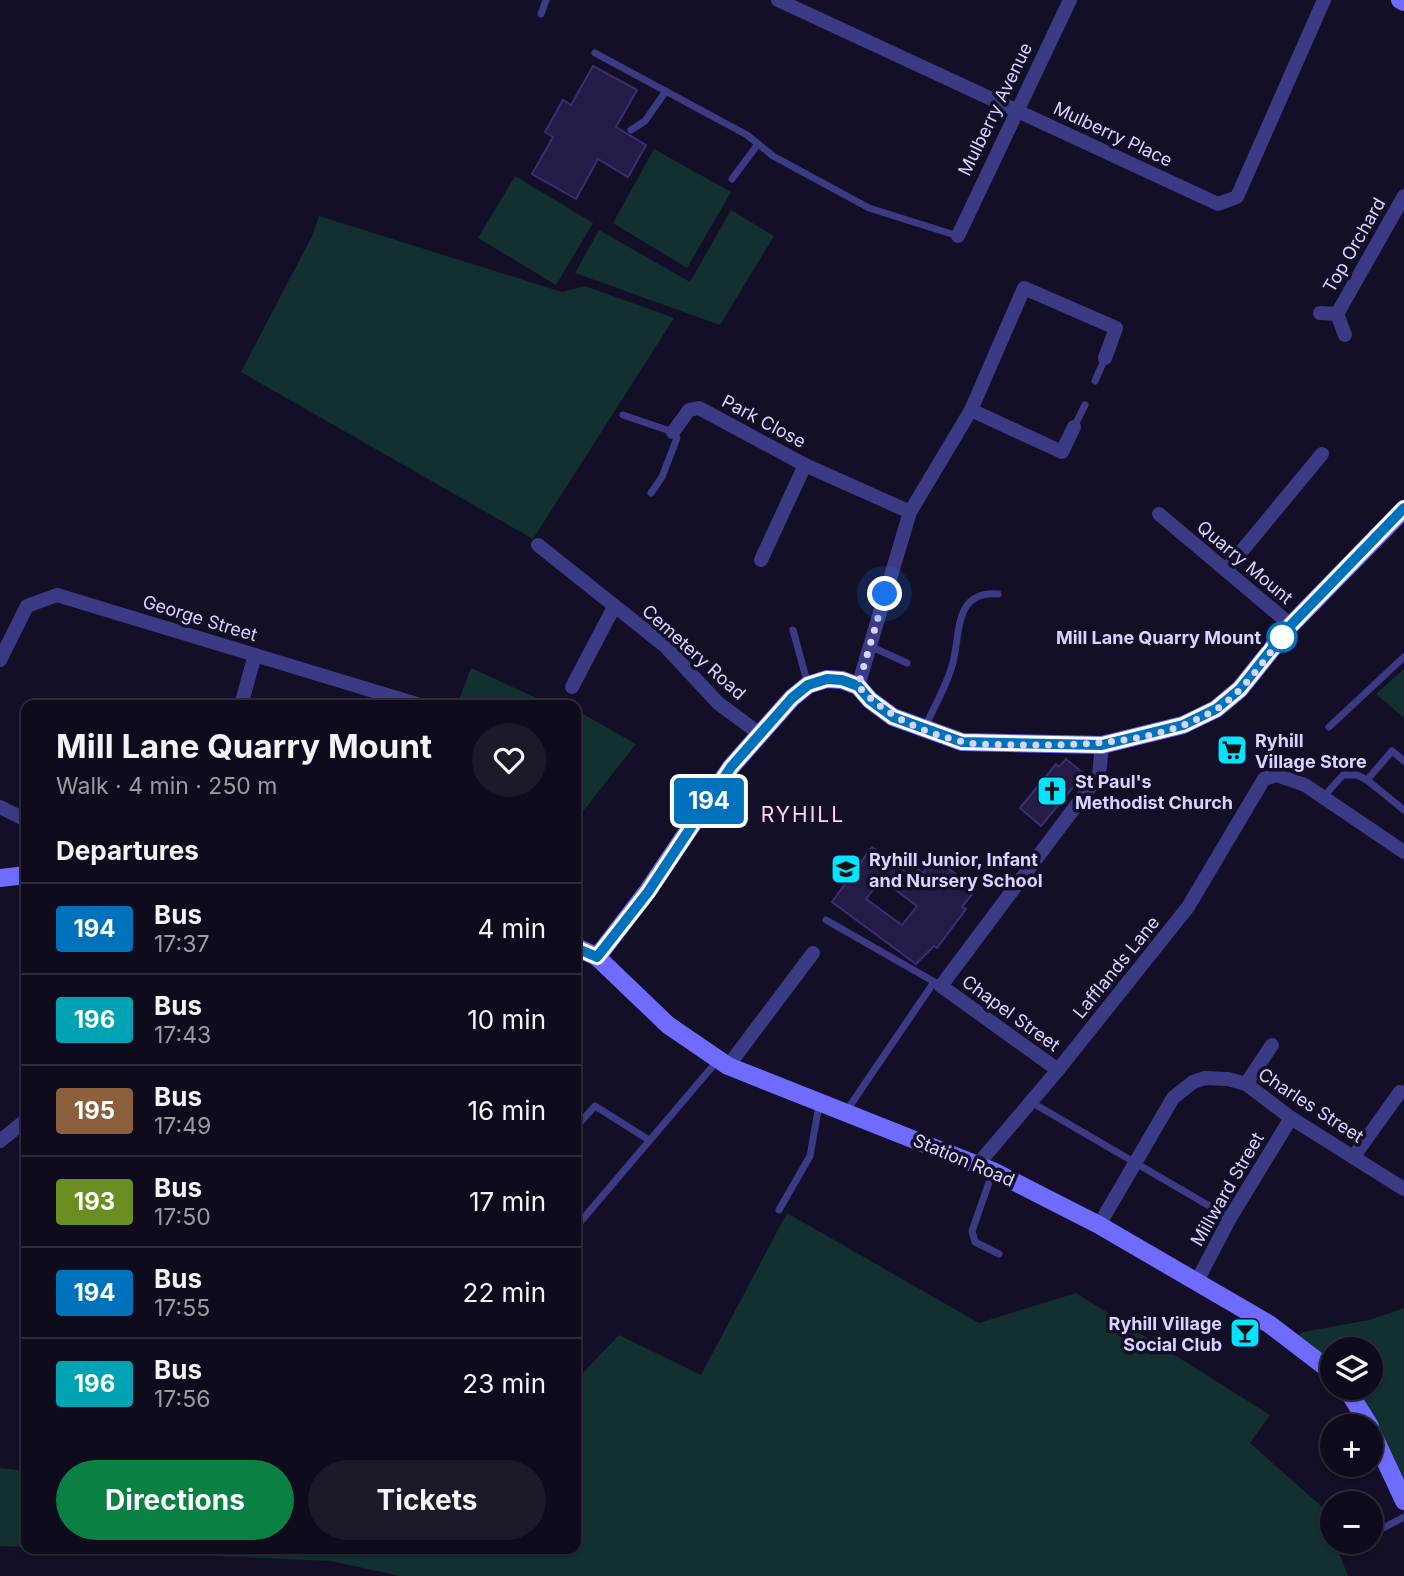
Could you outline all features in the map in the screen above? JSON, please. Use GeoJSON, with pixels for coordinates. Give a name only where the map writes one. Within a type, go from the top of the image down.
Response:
{"type":"FeatureCollection","features":[{"type":"Feature","properties":{"kind":"street","name":"Mulberry Place"},"geometry":{"type":"LineString","coordinates":[[778,0],[1218,204],[1237,197],[1324,0]]}},
{"type":"Feature","properties":{"kind":"street","name":"Mulberry Avenue"},"geometry":{"type":"LineString","coordinates":[[958,236],[1070,0]]}},
{"type":"Feature","properties":{"kind":"street","name":"Top Orchard"},"geometry":{"type":"LineString","coordinates":[[1337,314],[1404,196]]}},
{"type":"Feature","properties":{"kind":"street"},"geometry":{"type":"LineString","coordinates":[[858,686],[872,647],[910,512],[971,410],[1024,288],[1116,328],[1105,358]]}},
{"type":"Feature","properties":{"kind":"street","name":"Top Orchard"},"geometry":{"type":"LineString","coordinates":[[1320,313],[1337,314]]}},
{"type":"Feature","properties":{"kind":"street","name":"Top Orchard"},"geometry":{"type":"LineString","coordinates":[[1337,314],[1345,335]]}},
{"type":"Feature","properties":{"kind":"street","name":"Park Close"},"geometry":{"type":"LineString","coordinates":[[673,432],[689,410],[699,408],[805,465],[910,512]]}},
{"type":"Feature","properties":{"kind":"street"},"geometry":{"type":"LineString","coordinates":[[971,410],[1062,452],[1074,427]]}},
{"type":"Feature","properties":{"kind":"street"},"geometry":{"type":"LineString","coordinates":[[1226,570],[1322,454]]}},
{"type":"Feature","properties":{"kind":"street","name":"Park Close"},"geometry":{"type":"LineString","coordinates":[[761,561],[805,465]]}},
{"type":"Feature","properties":{"kind":"street"},"geometry":{"type":"LineString","coordinates":[[597,957],[648,892],[731,767],[808,685],[827,679],[858,686],[870,700],[893,717],[962,742],[1102,745],[1183,725],[1216,709],[1240,689],[1291,625],[1404,509]]}},
{"type":"Feature","properties":{"kind":"street","name":"Quarry Mount"},"geometry":{"type":"LineString","coordinates":[[1158,514],[1291,625]]}},
{"type":"Feature","properties":{"kind":"street","name":"Quarry Mount"},"geometry":{"type":"LineString","coordinates":[[1166,541],[1175,528]]}},
{"type":"Feature","properties":{"kind":"street","name":"Cemetery Road"},"geometry":{"type":"LineString","coordinates":[[538,545],[665,646],[719,703],[760,734]]}},
{"type":"Feature","properties":{"kind":"street","name":"George Street"},"geometry":{"type":"LineString","coordinates":[[0,660],[27,606],[57,595],[403,700]]}},
{"type":"Feature","properties":{"kind":"street"},"geometry":{"type":"LineString","coordinates":[[572,687],[614,607]]}},
{"type":"Feature","properties":{"kind":"street"},"geometry":{"type":"LineString","coordinates":[[242,700],[255,655]]}},
{"type":"Feature","properties":{"kind":"street","name":"Chapel Street"},"geometry":{"type":"LineString","coordinates":[[1058,1070],[938,984],[1099,775],[1102,745]]}},
{"type":"Feature","properties":{"kind":"street","name":"Lafflands Lane"},"geometry":{"type":"LineString","coordinates":[[985,1167],[1031,1102],[1188,907],[1264,779],[1276,775],[1286,776],[1324,796]]}},
{"type":"Feature","properties":{"kind":"street"},"geometry":{"type":"LineString","coordinates":[[1324,796],[1404,852]]}},
{"type":"Feature","properties":{"kind":"street"},"geometry":{"type":"LineString","coordinates":[[0,807],[21,818]]}},
{"type":"Feature","properties":{"kind":"street"},"geometry":{"type":"LineString","coordinates":[[0,878],[21,876]]}},
{"type":"Feature","properties":{"kind":"street","name":"Station Road"},"geometry":{"type":"LineString","coordinates":[[581,949],[597,957],[668,1025],[723,1063],[819,1105],[985,1167],[1099,1225],[1197,1281],[1291,1338],[1320,1362]]}},
{"type":"Feature","properties":{"kind":"street"},"geometry":{"type":"LineString","coordinates":[[723,1063],[813,953]]}},
{"type":"Feature","properties":{"kind":"street"},"geometry":{"type":"LineString","coordinates":[[1247,1084],[1272,1045]]}},
{"type":"Feature","properties":{"kind":"street","name":"Charles Street"},"geometry":{"type":"LineString","coordinates":[[1099,1225],[1173,1098],[1184,1088],[1205,1078],[1228,1079],[1247,1084],[1291,1118],[1404,1188]]}},
{"type":"Feature","properties":{"kind":"street"},"geometry":{"type":"LineString","coordinates":[[1354,1156],[1400,1092]]}},
{"type":"Feature","properties":{"kind":"street","name":"Millward Street"},"geometry":{"type":"LineString","coordinates":[[1197,1281],[1230,1218],[1291,1118]]}},
{"type":"Feature","properties":{"kind":"street"},"geometry":{"type":"LineString","coordinates":[[0,1141],[21,1124]]}},
{"type":"Feature","properties":{"kind":"street"},"geometry":{"type":"LineString","coordinates":[[1383,1455],[1404,1501]]}},
{"type":"Feature","properties":{"kind":"lane"},"geometry":{"type":"LineString","coordinates":[[541,14],[546,0]]}},
{"type":"Feature","properties":{"kind":"lane"},"geometry":{"type":"LineString","coordinates":[[595,53],[869,208],[958,236]]}},
{"type":"Feature","properties":{"kind":"lane"},"geometry":{"type":"LineString","coordinates":[[631,130],[645,121],[666,91]]}},
{"type":"Feature","properties":{"kind":"lane"},"geometry":{"type":"LineString","coordinates":[[732,179],[758,144]]}},
{"type":"Feature","properties":{"kind":"lane"},"geometry":{"type":"LineString","coordinates":[[1095,381],[1105,358]]}},
{"type":"Feature","properties":{"kind":"lane"},"geometry":{"type":"LineString","coordinates":[[1074,427],[1085,405]]}},
{"type":"Feature","properties":{"kind":"lane"},"geometry":{"type":"LineString","coordinates":[[623,415],[673,432],[677,438],[677,444],[662,477],[651,493]]}},
{"type":"Feature","properties":{"kind":"lane"},"geometry":{"type":"LineString","coordinates":[[923,730],[947,680],[955,654],[957,624],[974,599],[986,593],[998,594]]}},
{"type":"Feature","properties":{"kind":"lane"},"geometry":{"type":"LineString","coordinates":[[793,629],[808,685]]}},
{"type":"Feature","properties":{"kind":"lane"},"geometry":{"type":"LineString","coordinates":[[872,647],[907,663]]}},
{"type":"Feature","properties":{"kind":"lane"},"geometry":{"type":"LineString","coordinates":[[1329,727],[1404,657]]}},
{"type":"Feature","properties":{"kind":"lane"},"geometry":{"type":"LineString","coordinates":[[1367,780],[1392,751],[1404,761]]}},
{"type":"Feature","properties":{"kind":"lane"},"geometry":{"type":"LineString","coordinates":[[1324,796],[1343,775],[1357,775],[1404,810]]}},
{"type":"Feature","properties":{"kind":"lane"},"geometry":{"type":"LineString","coordinates":[[826,920],[938,984],[844,1114]]}},
{"type":"Feature","properties":{"kind":"lane"},"geometry":{"type":"LineString","coordinates":[[581,1221],[649,1140],[723,1063]]}},
{"type":"Feature","properties":{"kind":"lane"},"geometry":{"type":"LineString","coordinates":[[1031,1102],[1230,1218]]}},
{"type":"Feature","properties":{"kind":"lane"},"geometry":{"type":"LineString","coordinates":[[779,1210],[810,1156],[819,1105]]}},
{"type":"Feature","properties":{"kind":"lane"},"geometry":{"type":"LineString","coordinates":[[581,1121],[595,1106],[649,1140]]}},
{"type":"Feature","properties":{"kind":"lane"},"geometry":{"type":"LineString","coordinates":[[985,1167],[972,1231],[975,1242],[999,1254]]}},
{"type":"Feature","properties":{"kind":"lane"},"geometry":{"type":"LineString","coordinates":[[1383,1528],[1404,1517]]}},
{"type":"Feature","properties":{"kind":"green space"},"geometry":{"type":"Polygon","coordinates":[[[654,149],[731,192],[687,268],[613,223],[654,149]]]}},
{"type":"Feature","properties":{"kind":"green space"},"geometry":{"type":"Polygon","coordinates":[[[515,176],[593,223],[556,285],[478,238],[515,176]]]}},
{"type":"Feature","properties":{"kind":"green space"},"geometry":{"type":"Polygon","coordinates":[[[731,210],[774,236],[720,325],[575,273],[599,230],[690,282],[731,210]]]}},
{"type":"Feature","properties":{"kind":"green space"},"geometry":{"type":"Polygon","coordinates":[[[319,216],[562,292],[585,286],[674,318],[533,539],[241,372],[312,236],[319,216]]]}},
{"type":"Feature","properties":{"kind":"green space"},"geometry":{"type":"Polygon","coordinates":[[[471,668],[541,700],[459,700],[471,668]]]}},
{"type":"Feature","properties":{"kind":"green space"},"geometry":{"type":"Polygon","coordinates":[[[1404,669],[1404,718],[1376,694],[1404,669]]]}},
{"type":"Feature","properties":{"kind":"green space"},"geometry":{"type":"Polygon","coordinates":[[[581,713],[636,744],[581,814],[581,713]]]}},
{"type":"Feature","properties":{"kind":"green space"},"geometry":{"type":"Polygon","coordinates":[[[787,1213],[979,1323],[1076,1293],[1270,1415],[1250,1443],[1320,1505],[1320,1554],[1340,1554],[1348,1576],[400,1576],[331,1561],[171,1554],[581,1554],[581,1375],[619,1335],[701,1375],[787,1213]]]}},
{"type":"Feature","properties":{"kind":"green space"},"geometry":{"type":"Polygon","coordinates":[[[1404,1308],[1404,1494],[1383,1454],[1383,1414],[1362,1414],[1354,1400],[1383,1400],[1383,1337],[1320,1337],[1320,1359],[1295,1338],[1303,1332],[1369,1320],[1404,1308]]]}},
{"type":"Feature","properties":{"kind":"green space"},"geometry":{"type":"Polygon","coordinates":[[[0,1468],[21,1470],[21,1547],[0,1546],[0,1468]]]}},
{"type":"Feature","properties":{"kind":"building"},"geometry":{"type":"Polygon","coordinates":[[[593,66],[637,90],[616,127],[646,145],[628,177],[598,159],[576,199],[532,174],[553,137],[545,132],[563,100],[571,105],[593,66]]]}},
{"type":"Feature","properties":{"kind":"building","name":"St Paul's Methodist Church"},"geometry":{"type":"Polygon","coordinates":[[[1066,759],[1084,774],[1041,826],[1020,808],[1056,764],[1059,767],[1066,759]]]}},
{"type":"Feature","properties":{"kind":"building"},"geometry":{"type":"Polygon","coordinates":[[[872,847],[912,877],[918,869],[923,873],[934,858],[976,889],[962,907],[966,909],[937,948],[934,946],[916,964],[832,902],[872,847]],[[881,879],[866,899],[902,925],[917,906],[881,879]]]}},
{"type":"Feature","properties":{"kind":"bus line","name":"194"},"geometry":{"type":"LineString","coordinates":[[581,950],[597,957],[648,892],[731,767],[792,698],[808,685],[827,679],[842,680],[858,686],[870,700],[893,717],[962,742],[1102,745],[1183,725],[1216,709],[1240,689],[1291,625],[1404,508]]}},
{"type":"Feature","properties":{"kind":"place","name":"Mill Lane Quarry Mount"},"geometry":{"type":"Point","coordinates":[1282,637]}},
{"type":"Feature","properties":{"kind":"place","name":"Ryhill Village Store"},"geometry":{"type":"Point","coordinates":[1232,750]}},
{"type":"Feature","properties":{"kind":"place","name":"St Paul's Methodist Church"},"geometry":{"type":"Point","coordinates":[1052,791]}},
{"type":"Feature","properties":{"kind":"place","name":"Ryhill Junior, Infant and Nursery School"},"geometry":{"type":"Point","coordinates":[846,869]}},
{"type":"Feature","properties":{"kind":"place","name":"Ryhill Village Social Club"},"geometry":{"type":"Point","coordinates":[1245,1333]}},
{"type":"Feature","properties":{"kind":"district","name":"RYHILL"},"geometry":{"type":"Point","coordinates":[803,814]}},
{"type":"Feature","properties":{"kind":"route"},"geometry":{"type":"LineString","coordinates":[[885,594],[872,647],[858,686],[870,700],[893,717],[962,742],[1102,745],[1183,725],[1216,709],[1240,689],[1282,637]]}}]}
